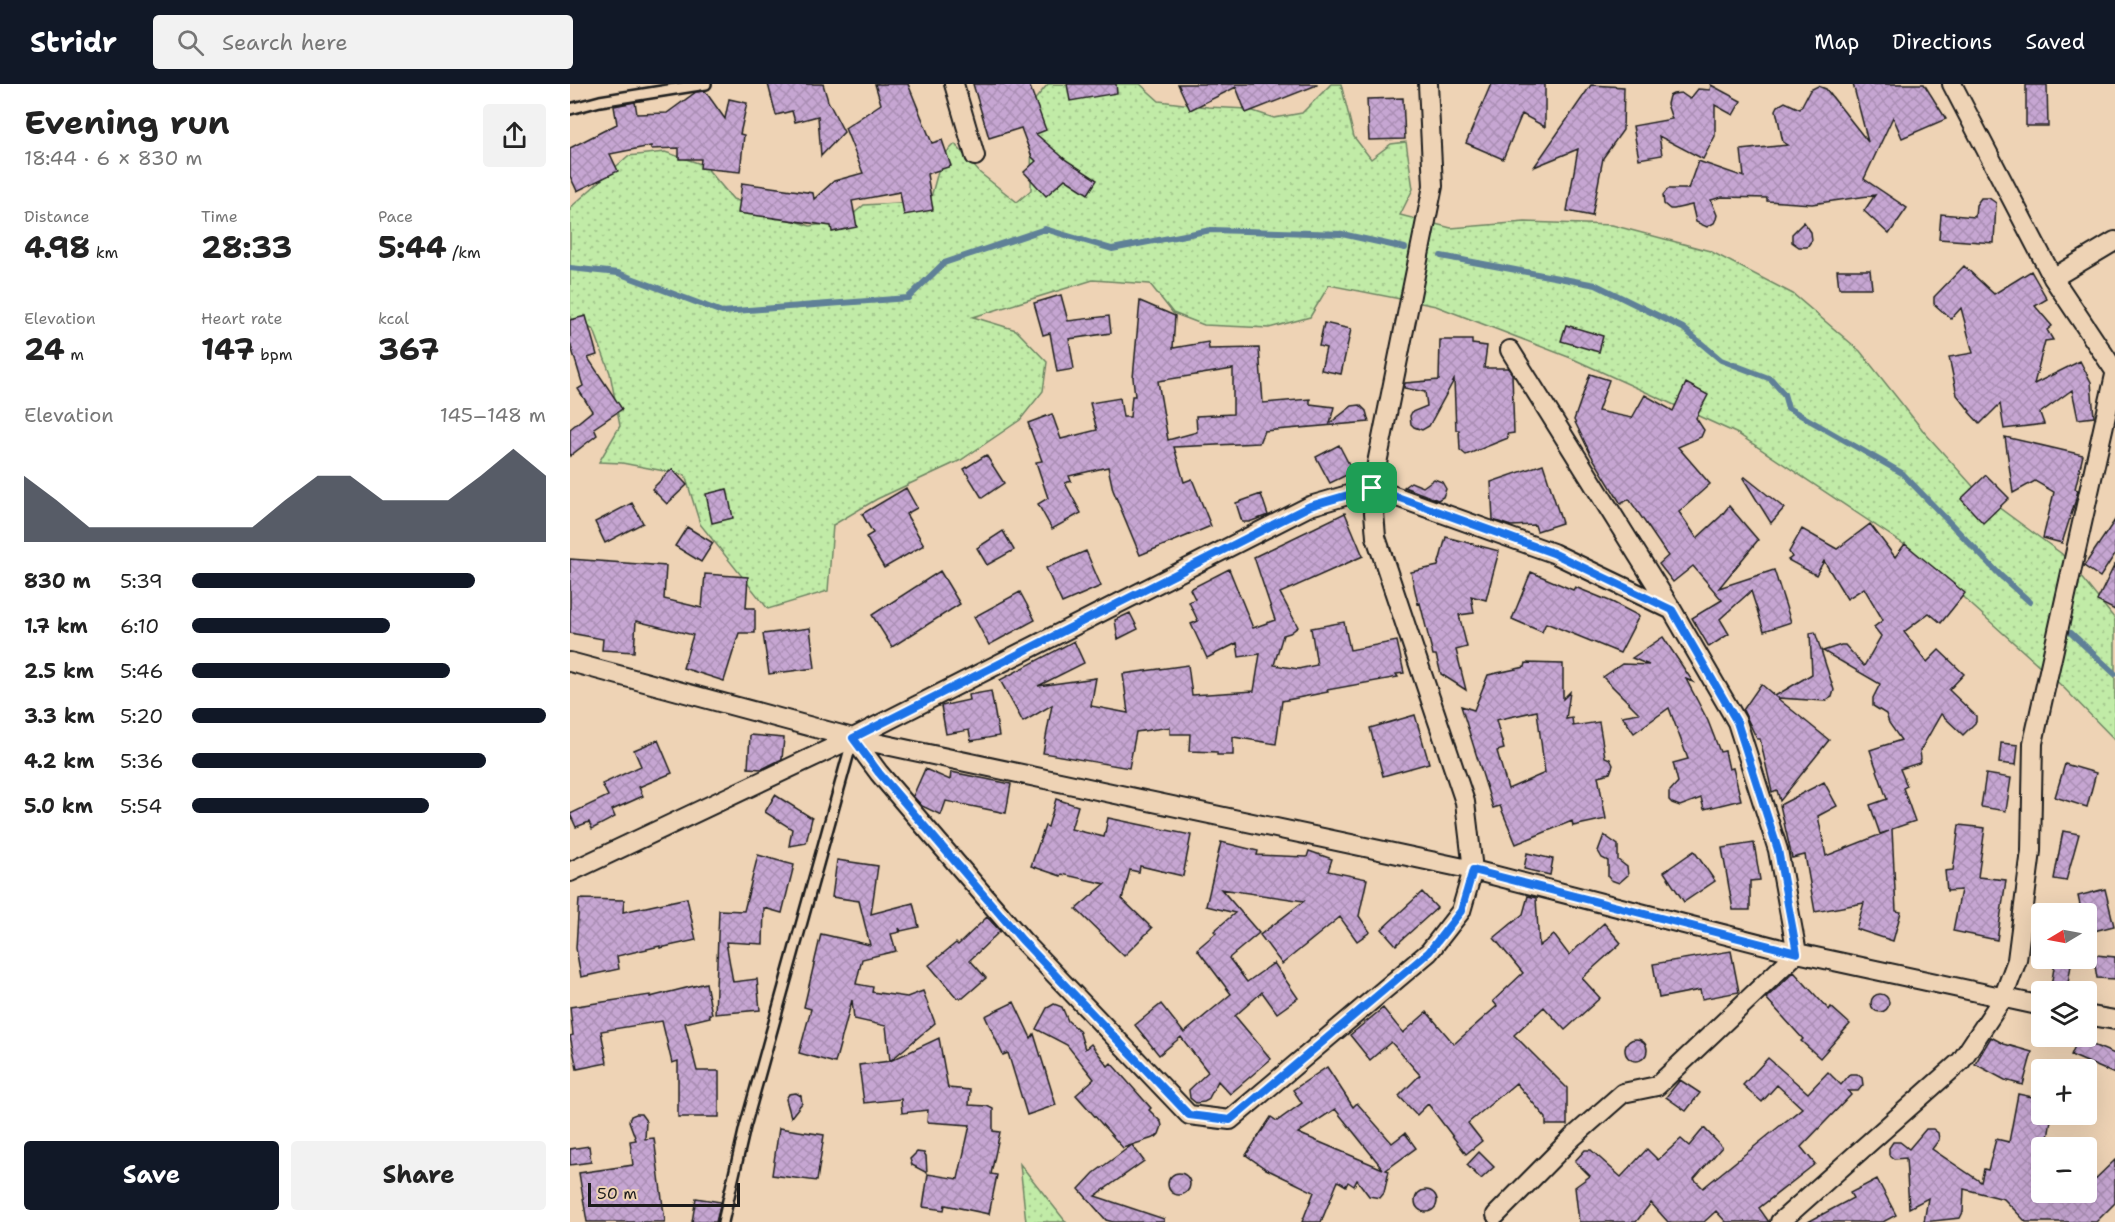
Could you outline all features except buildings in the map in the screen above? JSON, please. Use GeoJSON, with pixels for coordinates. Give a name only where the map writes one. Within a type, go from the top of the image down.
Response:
{"type":"FeatureCollection","features":[{"type":"Feature","properties":{"kind":"street"},"geometry":{"type":"LineString","coordinates":[[954,84],[975,156]]}},
{"type":"Feature","properties":{"kind":"street"},"geometry":{"type":"LineString","coordinates":[[853,738],[879,773],[1022,940],[1189,1115],[1230,1120],[1429,952],[1461,911],[1473,870],[1466,802],[1376,537],[1372,488],[1434,186],[1428,84]]}},
{"type":"Feature","properties":{"kind":"street"},"geometry":{"type":"LineString","coordinates":[[1780,1222],[1961,1061],[2003,998],[2017,960],[2031,851],[2033,743],[2115,373],[2052,278],[1952,84]]}},
{"type":"Feature","properties":{"kind":"street"},"geometry":{"type":"LineString","coordinates":[[2052,278],[2115,241]]}},
{"type":"Feature","properties":{"kind":"street"},"geometry":{"type":"LineString","coordinates":[[1510,350],[1672,610],[1737,722],[1778,850],[1797,953]]}},
{"type":"Feature","properties":{"kind":"street"},"geometry":{"type":"LineString","coordinates":[[570,872],[853,738],[1310,506],[1372,488],[1553,553],[1672,610]]}},
{"type":"Feature","properties":{"kind":"street"},"geometry":{"type":"LineString","coordinates":[[570,662],[853,738],[1473,870],[1797,953],[2031,1004]]}},
{"type":"Feature","properties":{"kind":"street"},"geometry":{"type":"LineString","coordinates":[[1496,1215],[1573,1137],[1623,1093],[1657,1086],[1797,953]]}},
{"type":"Feature","properties":{"kind":"street"},"geometry":{"type":"LineString","coordinates":[[2097,1017],[2115,1020]]}},
{"type":"Feature","properties":{"kind":"lane"},"geometry":{"type":"LineString","coordinates":[[570,109],[600,101],[706,84]]}},
{"type":"Feature","properties":{"kind":"lane"},"geometry":{"type":"LineString","coordinates":[[723,1222],[745,1127],[853,738]]}},
{"type":"Feature","properties":{"kind":"green space"},"geometry":{"type":"Polygon","coordinates":[[[1048,84],[1140,84],[1159,101],[1247,109],[1274,118],[1302,113],[1331,84],[1341,84],[1354,137],[1371,159],[1391,144],[1406,142],[1413,189],[1400,215],[1451,228],[1525,222],[1612,225],[1710,251],[1793,294],[1860,351],[1925,433],[1979,493],[2062,554],[2115,619],[2115,740],[2063,687],[1905,545],[1738,434],[1571,358],[1436,306],[1329,285],[1310,317],[1269,328],[1204,325],[1173,313],[1150,284],[1093,280],[973,317],[1016,330],[1047,362],[1043,391],[1020,420],[961,460],[877,499],[833,525],[828,591],[768,609],[700,524],[685,475],[622,463],[599,462],[620,426],[610,373],[594,330],[570,318],[570,208],[628,156],[665,152],[704,165],[733,199],[810,226],[845,221],[864,205],[930,201],[942,157],[955,144],[980,173],[1017,202],[1031,190],[1032,103],[1048,84]]]}},
{"type":"Feature","properties":{"kind":"green space"},"geometry":{"type":"Polygon","coordinates":[[[1020,1164],[1066,1222],[1026,1222],[1020,1164]]]}},
{"type":"Feature","properties":{"kind":"waterway"},"geometry":{"type":"LineString","coordinates":[[570,268],[618,273],[722,312],[908,298],[944,263],[1045,229],[1112,249],[1211,230],[1342,234],[1405,248]]}},
{"type":"Feature","properties":{"kind":"waterway"},"geometry":{"type":"LineString","coordinates":[[1441,256],[1596,285],[1683,328],[1721,360],[1771,379],[1784,394],[1788,408],[1902,473],[2001,576],[2030,602]]}},
{"type":"Feature","properties":{"kind":"waterway"},"geometry":{"type":"LineString","coordinates":[[2071,633],[2115,674]]}},
{"type":"Feature","properties":{"kind":"route"},"geometry":{"type":"LineString","coordinates":[[1372,488],[1553,553],[1672,610],[1737,722],[1778,850],[1797,953],[1473,870],[1461,911],[1429,952],[1230,1120],[1189,1115],[1022,940],[879,773],[853,738],[1310,506],[1372,488]]}}]}
